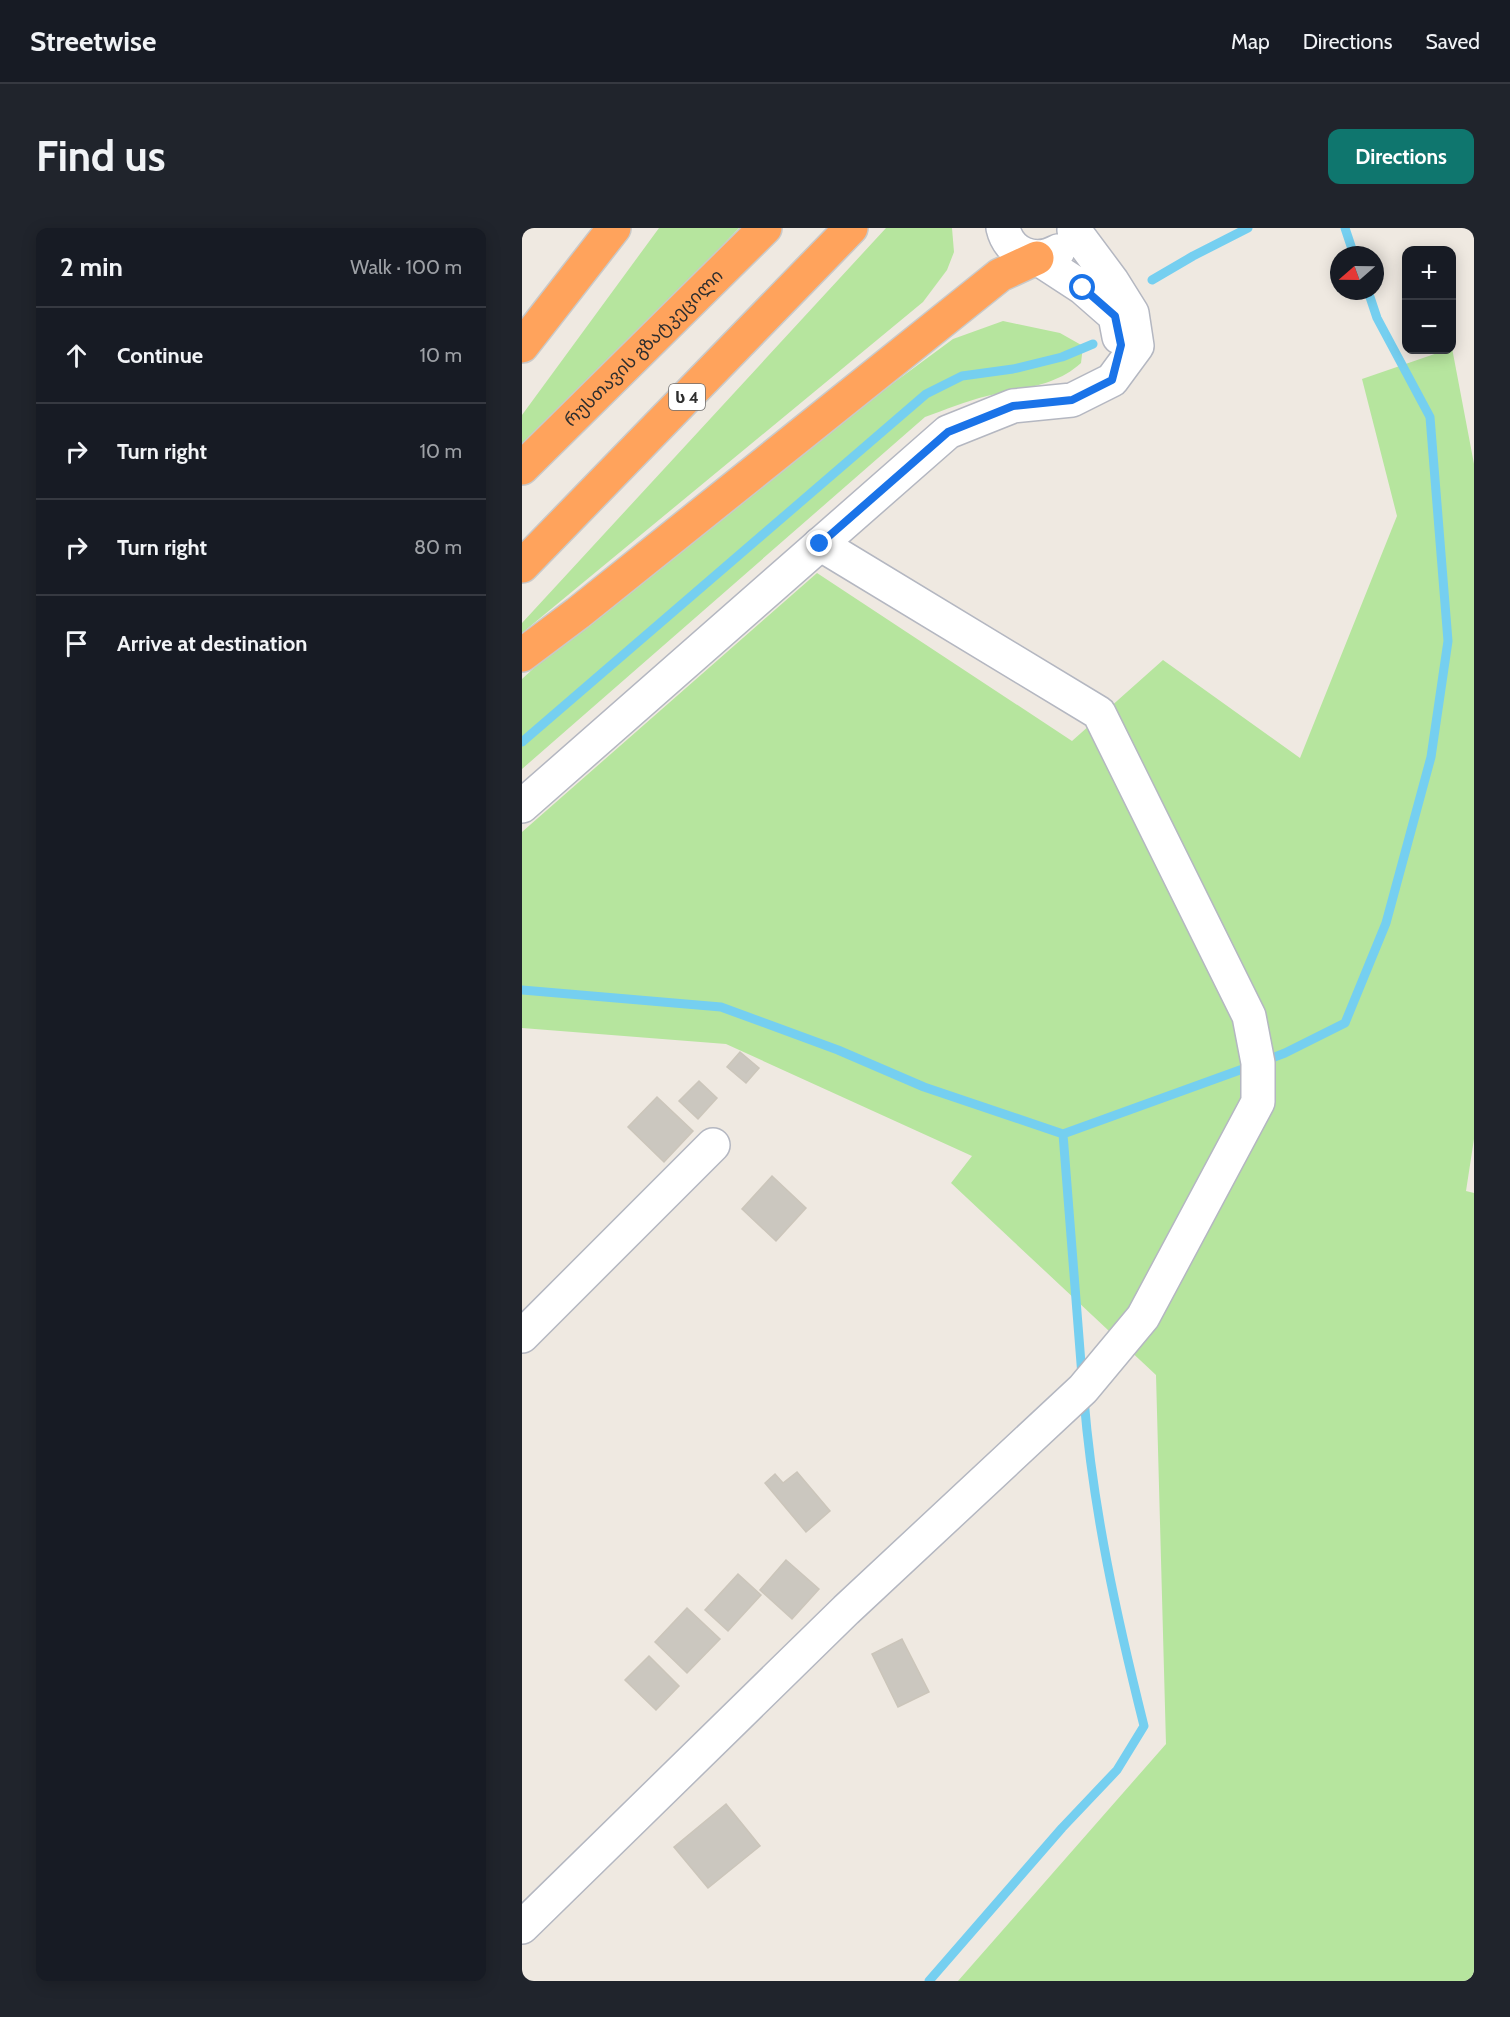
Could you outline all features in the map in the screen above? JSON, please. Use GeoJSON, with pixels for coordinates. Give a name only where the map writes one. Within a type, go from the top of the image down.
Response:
{"type":"FeatureCollection","features":[{"type":"Feature","properties":{"kind":"highway"},"geometry":{"type":"LineString","coordinates":[[522,346],[614,228]]}},
{"type":"Feature","properties":{"kind":"highway","name":"რუსთავის გზატკეცილი"},"geometry":{"type":"LineString","coordinates":[[522,468],[765,228]]}},
{"type":"Feature","properties":{"kind":"highway","name":"ს 4"},"geometry":{"type":"LineString","coordinates":[[522,566],[851,228]]}},
{"type":"Feature","properties":{"kind":"highway"},"geometry":{"type":"LineString","coordinates":[[522,655],[578,613],[1000,275],[1037,258]]}},
{"type":"Feature","properties":{"kind":"street"},"geometry":{"type":"LineString","coordinates":[[1003,228],[1005,238],[1013,248],[1025,255],[1037,258],[1083,288],[1115,316],[1121,345],[1112,380]]}},
{"type":"Feature","properties":{"kind":"street"},"geometry":{"type":"LineString","coordinates":[[1037,258],[1050,256],[1062,249],[1070,240],[1074,229]]}},
{"type":"Feature","properties":{"kind":"street"},"geometry":{"type":"LineString","coordinates":[[522,806],[948,432],[1013,406],[1072,400],[1112,380],[1137,346],[1132,313],[1074,229]]}},
{"type":"Feature","properties":{"kind":"street"},"geometry":{"type":"LineString","coordinates":[[522,1927],[846,1610],[1083,1389],[1143,1317],[1258,1102],[1258,1063],[1249,1016],[1099,713],[820,544]]}},
{"type":"Feature","properties":{"kind":"street"},"geometry":{"type":"LineString","coordinates":[[522,1336],[713,1145]]}},
{"type":"Feature","properties":{"kind":"green space"},"geometry":{"type":"Polygon","coordinates":[[[659,228],[739,228],[522,455],[522,415],[659,228]]]}},
{"type":"Feature","properties":{"kind":"green space"},"geometry":{"type":"Polygon","coordinates":[[[886,228],[952,228],[954,252],[947,270],[923,302],[522,633],[522,623],[886,228]]]}},
{"type":"Feature","properties":{"kind":"green space"},"geometry":{"type":"Polygon","coordinates":[[[1003,321],[1060,333],[1083,346],[1081,363],[1049,382],[979,398],[925,417],[522,769],[522,679],[575,630],[800,452],[953,339],[1003,321]]]}},
{"type":"Feature","properties":{"kind":"green space"},"geometry":{"type":"Polygon","coordinates":[[[1435,354],[1453,354],[1474,464],[1474,1139],[1466,1191],[1474,1193],[1474,1981],[958,1981],[1166,1744],[1156,1375],[951,1183],[972,1156],[726,1044],[522,1028],[522,832],[817,573],[1072,741],[1163,660],[1300,758],[1397,516],[1362,379],[1435,354]]]}},
{"type":"Feature","properties":{"kind":"building"},"geometry":{"type":"Polygon","coordinates":[[[740,1052],[759,1068],[746,1083],[727,1067],[740,1052]]]}},
{"type":"Feature","properties":{"kind":"building"},"geometry":{"type":"Polygon","coordinates":[[[699,1081],[717,1098],[698,1119],[679,1101],[699,1081]]]}},
{"type":"Feature","properties":{"kind":"building"},"geometry":{"type":"Polygon","coordinates":[[[657,1097],[693,1131],[664,1162],[628,1127],[657,1097]]]}},
{"type":"Feature","properties":{"kind":"building"},"geometry":{"type":"Polygon","coordinates":[[[772,1176],[806,1208],[776,1241],[742,1209],[772,1176]]]}},
{"type":"Feature","properties":{"kind":"building"},"geometry":{"type":"Polygon","coordinates":[[[797,1472],[830,1511],[806,1532],[765,1483],[775,1474],[783,1483],[797,1472]]]}},
{"type":"Feature","properties":{"kind":"building"},"geometry":{"type":"Polygon","coordinates":[[[786,1560],[819,1589],[792,1619],[760,1590],[786,1560]]]}},
{"type":"Feature","properties":{"kind":"building"},"geometry":{"type":"Polygon","coordinates":[[[738,1574],[761,1595],[728,1631],[705,1610],[738,1574]]]}},
{"type":"Feature","properties":{"kind":"building"},"geometry":{"type":"Polygon","coordinates":[[[687,1608],[720,1639],[687,1673],[655,1642],[687,1608]]]}},
{"type":"Feature","properties":{"kind":"building"},"geometry":{"type":"Polygon","coordinates":[[[902,1639],[929,1692],[898,1707],[872,1654],[902,1639]]]}},
{"type":"Feature","properties":{"kind":"building"},"geometry":{"type":"Polygon","coordinates":[[[649,1656],[679,1686],[656,1710],[625,1680],[649,1656]]]}},
{"type":"Feature","properties":{"kind":"building"},"geometry":{"type":"Polygon","coordinates":[[[726,1804],[760,1846],[708,1888],[674,1847],[726,1804]]]}},
{"type":"Feature","properties":{"kind":"waterway"},"geometry":{"type":"LineString","coordinates":[[1152,280],[1248,228]]}},
{"type":"Feature","properties":{"kind":"waterway"},"geometry":{"type":"LineString","coordinates":[[1345,228],[1351,246]]}},
{"type":"Feature","properties":{"kind":"waterway"},"geometry":{"type":"LineString","coordinates":[[1264,1061],[1345,1023],[1386,923],[1431,757],[1448,641],[1430,417],[1377,318],[1371,300]]}},
{"type":"Feature","properties":{"kind":"waterway"},"geometry":{"type":"LineString","coordinates":[[522,742],[926,394],[962,376],[1013,369],[1062,357],[1093,344]]}},
{"type":"Feature","properties":{"kind":"waterway"},"geometry":{"type":"LineString","coordinates":[[522,990],[721,1007],[838,1050],[924,1087],[1063,1134],[1251,1066]]}},
{"type":"Feature","properties":{"kind":"waterway"},"geometry":{"type":"LineString","coordinates":[[1063,1134],[1082,1376]]}},
{"type":"Feature","properties":{"kind":"waterway"},"geometry":{"type":"LineString","coordinates":[[929,1981],[1062,1828],[1117,1770],[1144,1726],[1107,1564],[1093,1482],[1084,1399]]}},
{"type":"Feature","properties":{"kind":"route"},"geometry":{"type":"LineString","coordinates":[[820,544],[948,432],[1013,406],[1072,400],[1112,380],[1121,345],[1115,316],[1083,288]]}}]}
